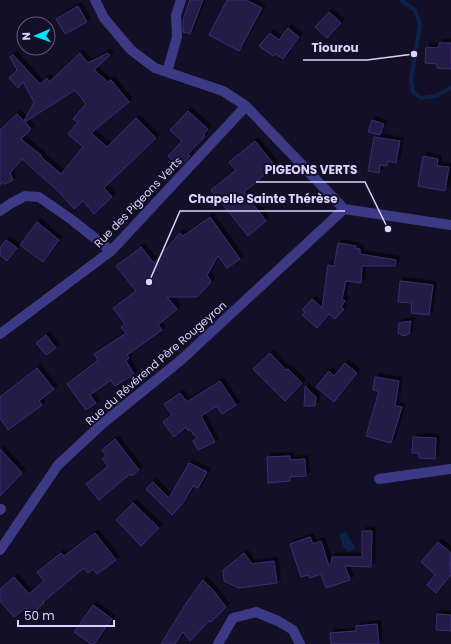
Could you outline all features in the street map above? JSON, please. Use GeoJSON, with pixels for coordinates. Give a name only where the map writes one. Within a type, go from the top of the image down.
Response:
{"type":"FeatureCollection","features":[{"type":"Feature","properties":{"kind":"street"},"geometry":{"type":"LineString","coordinates":[[95,0],[104,18],[131,50],[155,68],[223,91],[246,106],[328,190],[344,209],[451,224]]}},
{"type":"Feature","properties":{"kind":"street"},"geometry":{"type":"LineString","coordinates":[[167,72],[177,37],[176,15],[181,0]]}},
{"type":"Feature","properties":{"kind":"street","name":"Rue des Pigeons Verts"},"geometry":{"type":"LineString","coordinates":[[0,334],[111,251],[246,106]]}},
{"type":"Feature","properties":{"kind":"street"},"geometry":{"type":"LineString","coordinates":[[0,211],[25,196],[39,197],[72,220],[111,251]]}},
{"type":"Feature","properties":{"kind":"street","name":"Rue du Révérend Père Rougeyron"},"geometry":{"type":"LineString","coordinates":[[0,550],[3,539],[64,458],[93,434],[102,424],[181,360],[344,209]]}},
{"type":"Feature","properties":{"kind":"street"},"geometry":{"type":"LineString","coordinates":[[379,479],[451,469]]}},
{"type":"Feature","properties":{"kind":"street"},"geometry":{"type":"LineString","coordinates":[[218,644],[233,618],[256,612],[278,621],[293,630],[300,644]]}},
{"type":"Feature","properties":{"kind":"water"},"geometry":{"type":"Polygon","coordinates":[[[346,532],[356,549],[349,552],[343,547],[339,534],[346,532]]]}},
{"type":"Feature","properties":{"kind":"building"},"geometry":{"type":"Polygon","coordinates":[[[190,0],[203,0],[190,34],[183,32],[183,20],[190,0]]]}},
{"type":"Feature","properties":{"kind":"building"},"geometry":{"type":"Polygon","coordinates":[[[227,0],[246,0],[262,8],[239,51],[209,35],[227,0]]]}},
{"type":"Feature","properties":{"kind":"building"},"geometry":{"type":"Polygon","coordinates":[[[78,6],[87,22],[65,34],[56,19],[78,6]]]}},
{"type":"Feature","properties":{"kind":"building"},"geometry":{"type":"Polygon","coordinates":[[[329,12],[341,23],[327,38],[315,27],[329,12]]]}},
{"type":"Feature","properties":{"kind":"building"},"geometry":{"type":"Polygon","coordinates":[[[288,28],[299,37],[283,59],[276,54],[273,56],[259,46],[270,33],[279,40],[288,28]]]}},
{"type":"Feature","properties":{"kind":"building"},"geometry":{"type":"Polygon","coordinates":[[[439,43],[451,43],[451,69],[437,68],[437,64],[425,63],[426,47],[438,48],[439,43]]]}},
{"type":"Feature","properties":{"kind":"building"},"geometry":{"type":"Polygon","coordinates":[[[80,53],[88,63],[108,53],[110,55],[94,70],[108,82],[111,80],[129,102],[91,133],[107,147],[136,118],[156,138],[104,188],[112,197],[94,214],[83,201],[74,209],[59,192],[22,159],[10,173],[13,180],[5,184],[2,182],[0,185],[0,130],[17,114],[24,121],[34,102],[23,82],[18,88],[9,78],[17,70],[10,57],[13,55],[40,84],[47,78],[49,82],[80,53]],[[75,90],[25,122],[31,129],[21,139],[61,174],[83,147],[68,134],[78,122],[73,119],[86,104],[75,90]]]}},
{"type":"Feature","properties":{"kind":"building"},"geometry":{"type":"Polygon","coordinates":[[[188,111],[208,129],[203,135],[205,136],[188,154],[190,156],[179,168],[168,156],[182,141],[170,130],[188,111]]]}},
{"type":"Feature","properties":{"kind":"building"},"geometry":{"type":"Polygon","coordinates":[[[372,120],[384,124],[380,135],[368,132],[372,120]]]}},
{"type":"Feature","properties":{"kind":"building"},"geometry":{"type":"Polygon","coordinates":[[[374,137],[400,141],[396,163],[388,161],[387,166],[380,165],[379,173],[368,171],[374,137]]]}},
{"type":"Feature","properties":{"kind":"building"},"geometry":{"type":"Polygon","coordinates":[[[255,141],[275,166],[244,192],[266,221],[248,236],[211,190],[236,170],[229,162],[255,141]]]}},
{"type":"Feature","properties":{"kind":"building"},"geometry":{"type":"Polygon","coordinates":[[[423,156],[438,159],[437,166],[449,167],[445,191],[418,186],[423,156]]]}},
{"type":"Feature","properties":{"kind":"building"},"geometry":{"type":"Polygon","coordinates":[[[210,217],[240,259],[227,268],[218,256],[207,275],[211,282],[197,297],[167,297],[177,309],[158,325],[162,330],[127,355],[129,358],[126,361],[134,374],[115,386],[111,380],[90,395],[96,403],[86,410],[67,384],[98,360],[94,354],[126,333],[121,327],[125,324],[113,308],[136,291],[116,266],[141,247],[154,263],[180,233],[183,236],[210,217]]]}},
{"type":"Feature","properties":{"kind":"building"},"geometry":{"type":"Polygon","coordinates":[[[37,222],[59,240],[43,262],[20,245],[37,222]]]}},
{"type":"Feature","properties":{"kind":"building"},"geometry":{"type":"Polygon","coordinates":[[[6,240],[17,248],[7,261],[0,255],[0,248],[6,240]]]}},
{"type":"Feature","properties":{"kind":"building"},"geometry":{"type":"Polygon","coordinates":[[[338,243],[356,246],[355,248],[360,249],[360,254],[396,260],[395,266],[362,266],[361,283],[346,281],[342,299],[345,301],[341,307],[344,309],[335,319],[329,314],[317,328],[302,315],[305,312],[302,310],[312,299],[322,308],[328,265],[334,266],[338,243]]]}},
{"type":"Feature","properties":{"kind":"building"},"geometry":{"type":"Polygon","coordinates":[[[400,281],[433,285],[429,315],[411,313],[412,303],[398,302],[400,281]]]}},
{"type":"Feature","properties":{"kind":"building"},"geometry":{"type":"Polygon","coordinates":[[[411,321],[409,334],[403,336],[398,333],[399,323],[411,321]]]}},
{"type":"Feature","properties":{"kind":"building"},"geometry":{"type":"Polygon","coordinates":[[[46,335],[56,348],[46,355],[36,343],[46,335]]]}},
{"type":"Feature","properties":{"kind":"building"},"geometry":{"type":"Polygon","coordinates":[[[270,353],[286,370],[288,369],[302,383],[285,401],[253,369],[270,353]]]}},
{"type":"Feature","properties":{"kind":"building"},"geometry":{"type":"Polygon","coordinates":[[[345,363],[357,373],[334,402],[316,387],[329,371],[334,376],[345,363]]]}},
{"type":"Feature","properties":{"kind":"building"},"geometry":{"type":"Polygon","coordinates":[[[37,368],[54,389],[39,401],[42,405],[8,430],[0,418],[0,397],[37,368]]]}},
{"type":"Feature","properties":{"kind":"building"},"geometry":{"type":"Polygon","coordinates":[[[375,377],[399,381],[395,406],[402,407],[391,443],[366,436],[379,391],[373,390],[375,377]]]}},
{"type":"Feature","properties":{"kind":"building"},"geometry":{"type":"Polygon","coordinates":[[[220,381],[236,405],[222,414],[217,406],[201,416],[215,442],[198,450],[193,441],[197,438],[189,429],[188,431],[186,427],[174,437],[163,422],[172,415],[164,404],[180,393],[187,402],[220,381]]]}},
{"type":"Feature","properties":{"kind":"building"},"geometry":{"type":"Polygon","coordinates":[[[305,386],[316,397],[315,406],[304,406],[305,386]]]}},
{"type":"Feature","properties":{"kind":"building"},"geometry":{"type":"Polygon","coordinates":[[[413,437],[436,438],[435,459],[419,458],[419,453],[412,453],[413,437]]]}},
{"type":"Feature","properties":{"kind":"building"},"geometry":{"type":"Polygon","coordinates":[[[115,439],[139,470],[132,476],[130,474],[99,500],[86,484],[108,466],[102,459],[106,456],[102,450],[115,439]]]}},
{"type":"Feature","properties":{"kind":"building"},"geometry":{"type":"Polygon","coordinates":[[[0,449],[22,473],[0,496],[0,449]]]}},
{"type":"Feature","properties":{"kind":"building"},"geometry":{"type":"Polygon","coordinates":[[[290,456],[290,460],[305,459],[306,476],[290,477],[290,481],[268,483],[267,457],[290,456]]]}},
{"type":"Feature","properties":{"kind":"building"},"geometry":{"type":"Polygon","coordinates":[[[189,463],[207,472],[198,488],[193,486],[183,503],[172,515],[146,489],[153,482],[169,498],[189,463]]]}},
{"type":"Feature","properties":{"kind":"building"},"geometry":{"type":"Polygon","coordinates":[[[133,503],[159,528],[141,546],[116,520],[133,503]]]}},
{"type":"Feature","properties":{"kind":"building"},"geometry":{"type":"Polygon","coordinates":[[[362,531],[372,531],[371,567],[345,566],[350,580],[326,588],[321,574],[310,578],[308,575],[301,577],[290,544],[310,537],[313,544],[321,541],[329,566],[331,565],[332,557],[362,557],[362,531]]]}},
{"type":"Feature","properties":{"kind":"building"},"geometry":{"type":"Polygon","coordinates":[[[95,533],[116,560],[97,574],[93,569],[88,573],[84,568],[43,602],[44,603],[33,613],[25,608],[14,617],[0,601],[0,589],[14,577],[29,594],[44,581],[37,572],[61,553],[64,556],[95,533]]]}},
{"type":"Feature","properties":{"kind":"building"},"geometry":{"type":"Polygon","coordinates":[[[438,542],[450,552],[451,575],[436,593],[427,585],[435,575],[421,562],[438,542]]]}},
{"type":"Feature","properties":{"kind":"building"},"geometry":{"type":"Polygon","coordinates":[[[244,553],[252,564],[274,561],[277,583],[239,588],[224,581],[223,570],[244,553]]]}},
{"type":"Feature","properties":{"kind":"building"},"geometry":{"type":"Polygon","coordinates":[[[203,580],[226,607],[211,622],[209,621],[190,641],[183,632],[175,644],[161,644],[187,602],[203,580]]]}},
{"type":"Feature","properties":{"kind":"building"},"geometry":{"type":"Polygon","coordinates":[[[93,605],[112,619],[94,644],[91,644],[74,632],[93,605]]]}},
{"type":"Feature","properties":{"kind":"building"},"geometry":{"type":"Polygon","coordinates":[[[437,614],[451,615],[451,631],[436,630],[437,614]]]}},
{"type":"Feature","properties":{"kind":"building"},"geometry":{"type":"Polygon","coordinates":[[[377,624],[379,644],[331,644],[330,633],[356,631],[356,626],[377,624]]]}},
{"type":"Feature","properties":{"kind":"waterway"},"geometry":{"type":"LineString","coordinates":[[401,0],[415,10],[420,25],[411,79],[413,92],[421,98],[436,96],[451,88]]}},
{"type":"Feature","properties":{"kind":"place","name":"Tiourou"},"geometry":{"type":"Point","coordinates":[414,54]}},
{"type":"Feature","properties":{"kind":"place","name":"PIGEONS VERTS"},"geometry":{"type":"Point","coordinates":[388,229]}},
{"type":"Feature","properties":{"kind":"place","name":"Chapelle Sainte Thérèse"},"geometry":{"type":"Point","coordinates":[149,282]}}]}
